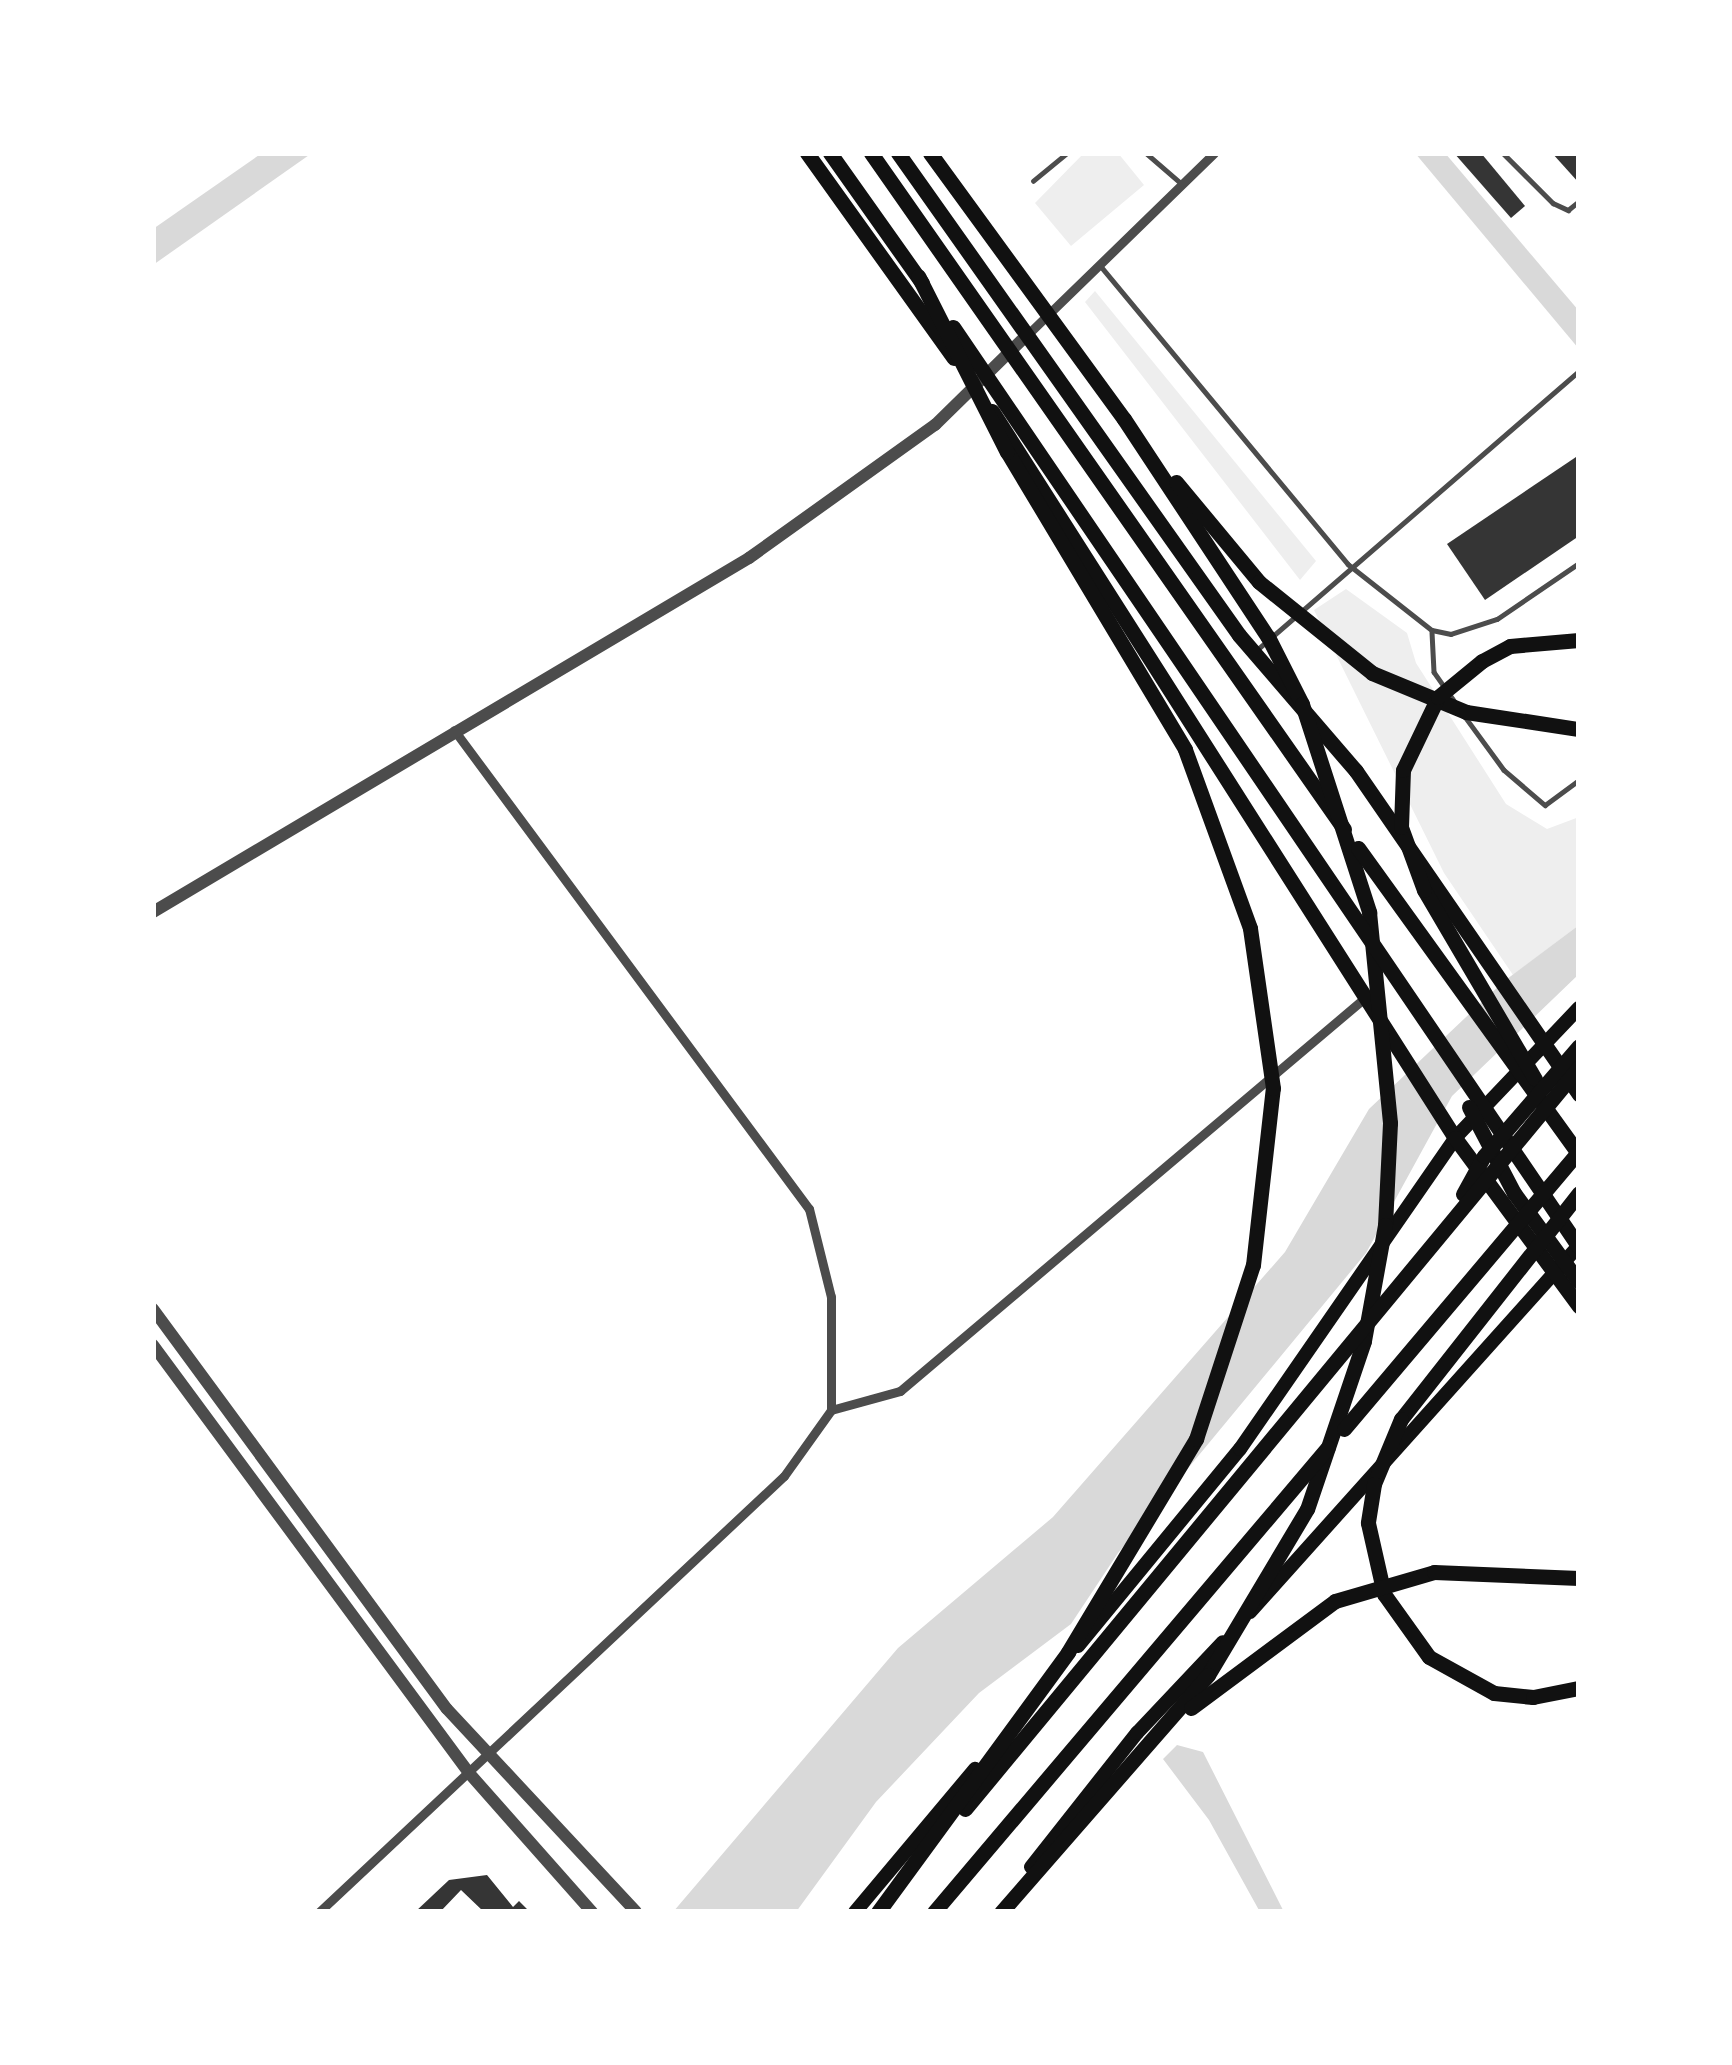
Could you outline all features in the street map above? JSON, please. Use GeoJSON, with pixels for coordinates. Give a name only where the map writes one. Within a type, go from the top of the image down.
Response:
{"type":"FeatureCollection","features":[{"type":"Feature","properties":{"kind":"main road"},"geometry":{"type":"LineString","coordinates":[[808,153],[974,386],[1453,1133],[1552,1278],[1579,1306]]}},
{"type":"Feature","properties":{"kind":"main road"},"geometry":{"type":"LineString","coordinates":[[830,153],[918,276],[1439,1051],[1579,1246],[1137,1733],[998,1912]]}},
{"type":"Feature","properties":{"kind":"main road"},"geometry":{"type":"LineString","coordinates":[[871,153],[1579,1152],[934,1912]]}},
{"type":"Feature","properties":{"kind":"main road"},"geometry":{"type":"LineString","coordinates":[[898,153],[1254,652],[1356,771],[1579,1094]]}},
{"type":"Feature","properties":{"kind":"main road"},"geometry":{"type":"LineString","coordinates":[[930,153],[1124,419],[1268,637],[1324,757],[1370,912],[1390,1123],[1374,1292],[1331,1453],[1240,1631],[1152,1741],[998,1912]]}},
{"type":"Feature","properties":{"kind":"main road"},"geometry":{"type":"LineString","coordinates":[[879,1912],[1068,1652],[1196,1439],[1253,1265],[1273,1088],[1250,928],[1185,749],[1007,452],[918,276]]}},
{"type":"Feature","properties":{"kind":"main road"},"geometry":{"type":"LineString","coordinates":[[1124,419],[1259,582],[1339,651],[1417,697],[1511,722],[1579,730]]}},
{"type":"Feature","properties":{"kind":"main road"},"geometry":{"type":"LineString","coordinates":[[1565,1134],[1424,890],[1401,827],[1401,798],[1411,746],[1438,697],[1510,646],[1579,640]]}},
{"type":"Feature","properties":{"kind":"main road"},"geometry":{"type":"LineString","coordinates":[[854,1912],[1240,1449],[1453,1133],[1579,1008]]}},
{"type":"Feature","properties":{"kind":"main road"},"geometry":{"type":"LineString","coordinates":[[1443,1229],[1484,1156],[1579,1046]]}},
{"type":"Feature","properties":{"kind":"main road"},"geometry":{"type":"LineString","coordinates":[[1439,1051],[1514,1193],[1579,1282]]}},
{"type":"Feature","properties":{"kind":"main road"},"geometry":{"type":"LineString","coordinates":[[879,1912],[1579,1067]]}},
{"type":"Feature","properties":{"kind":"main road"},"geometry":{"type":"LineString","coordinates":[[1579,1193],[1401,1419],[1367,1523],[1384,1594],[1430,1657],[1494,1693],[1533,1697],[1579,1688]]}},
{"type":"Feature","properties":{"kind":"main road"},"geometry":{"type":"LineString","coordinates":[[1152,1741],[1256,1652],[1335,1601],[1434,1572],[1579,1578]]}},
{"type":"Feature","properties":{"kind":"street"},"geometry":{"type":"LineString","coordinates":[[153,912],[749,558],[935,425],[1214,153]]}},
{"type":"Feature","properties":{"kind":"street"},"geometry":{"type":"LineString","coordinates":[[319,1912],[784,1476],[831,1410],[831,1297],[809,1209],[454,730]]}},
{"type":"Feature","properties":{"kind":"street"},"geometry":{"type":"LineString","coordinates":[[831,1410],[900,1391],[1366,996]]}},
{"type":"Feature","properties":{"kind":"street"},"geometry":{"type":"LineString","coordinates":[[153,1309],[447,1709],[636,1912]]}},
{"type":"Feature","properties":{"kind":"street"},"geometry":{"type":"LineString","coordinates":[[153,1346],[469,1772],[592,1912]]}},
{"type":"Feature","properties":{"kind":"lane"},"geometry":{"type":"LineString","coordinates":[[1033,181],[1067,153]]}},
{"type":"Feature","properties":{"kind":"lane"},"geometry":{"type":"LineString","coordinates":[[1146,153],[1183,184]]}},
{"type":"Feature","properties":{"kind":"lane"},"geometry":{"type":"LineString","coordinates":[[1503,153],[1553,203],[1568,210],[1579,201]]}},
{"type":"Feature","properties":{"kind":"lane"},"geometry":{"type":"LineString","coordinates":[[1099,264],[1348,564],[1432,630],[1451,634],[1496,619],[1579,563]]}},
{"type":"Feature","properties":{"kind":"lane"},"geometry":{"type":"LineString","coordinates":[[1254,652],[1348,564],[1579,371]]}},
{"type":"Feature","properties":{"kind":"lane"},"geometry":{"type":"LineString","coordinates":[[1432,630],[1434,672],[1524,792],[1545,805],[1579,780]]}},
{"type":"Feature","properties":{"kind":"shaded area"},"geometry":{"type":"Polygon","coordinates":[[[262,153],[312,153],[153,265],[153,229],[262,153]]]}},
{"type":"Feature","properties":{"kind":"shaded area"},"geometry":{"type":"Polygon","coordinates":[[[1084,153],[1118,153],[1144,185],[1071,246],[1035,203],[1084,153]]]}},
{"type":"Feature","properties":{"kind":"shaded area"},"geometry":{"type":"Polygon","coordinates":[[[1415,153],[1445,153],[1579,311],[1579,349],[1415,153]]]}},
{"type":"Feature","properties":{"kind":"shaded area"},"geometry":{"type":"Polygon","coordinates":[[[1095,291],[1316,561],[1300,580],[1085,302],[1095,291]]]}},
{"type":"Feature","properties":{"kind":"shaded area"},"geometry":{"type":"Polygon","coordinates":[[[1346,589],[1407,633],[1416,663],[1506,804],[1547,829],[1579,817],[1579,925],[1513,975],[1444,873],[1314,610],[1346,589]]]}},
{"type":"Feature","properties":{"kind":"shaded area"},"geometry":{"type":"Polygon","coordinates":[[[1579,925],[1579,974],[1452,1096],[1366,1253],[1118,1553],[1071,1624],[979,1693],[876,1802],[796,1912],[673,1912],[898,1648],[1053,1517],[1285,1252],[1369,1109],[1503,982],[1579,925]]]}},
{"type":"Feature","properties":{"kind":"shaded area"},"geometry":{"type":"Polygon","coordinates":[[[1177,1745],[1203,1752],[1284,1912],[1260,1912],[1209,1820],[1163,1759],[1177,1745]]]}},
{"type":"Feature","properties":{"kind":"building"},"geometry":{"type":"Polygon","coordinates":[[[1454,153],[1481,153],[1525,206],[1511,218],[1454,153]]]}},
{"type":"Feature","properties":{"kind":"building"},"geometry":{"type":"Polygon","coordinates":[[[1552,153],[1579,153],[1579,183],[1552,153]]]}},
{"type":"Feature","properties":{"kind":"building"},"geometry":{"type":"Polygon","coordinates":[[[1579,455],[1579,536],[1485,600],[1447,544],[1579,455]]]}},
{"type":"Feature","properties":{"kind":"building"},"geometry":{"type":"Polygon","coordinates":[[[487,1875],[513,1907],[519,1901],[530,1912],[484,1912],[461,1890],[440,1912],[415,1912],[449,1880],[487,1875]]]}}]}
